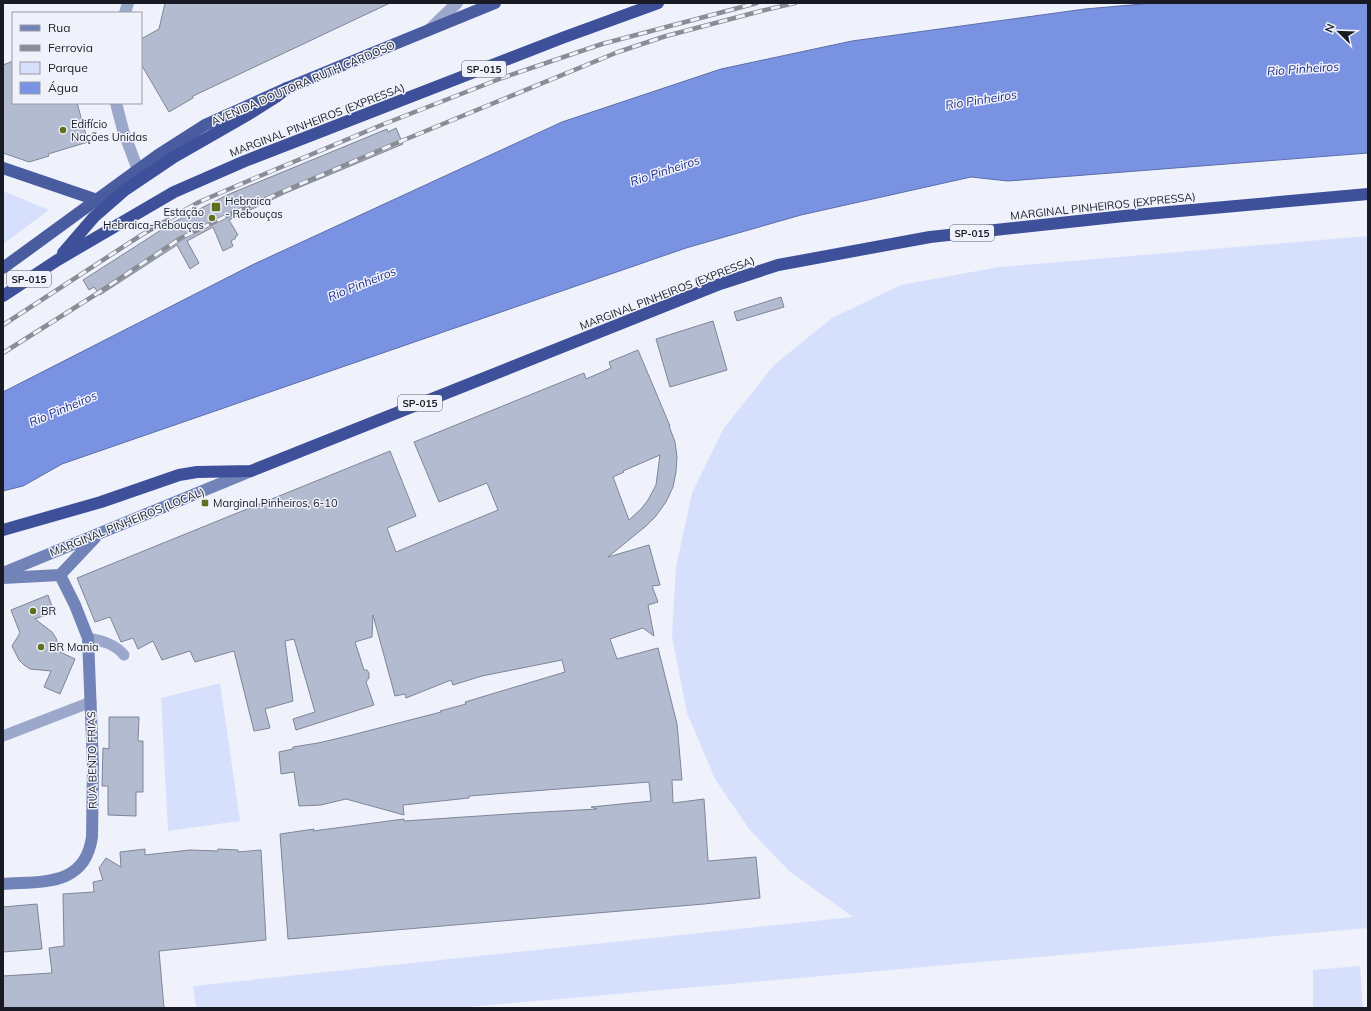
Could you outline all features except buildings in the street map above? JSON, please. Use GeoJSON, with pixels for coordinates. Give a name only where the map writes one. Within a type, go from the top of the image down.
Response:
{"type":"FeatureCollection","features":[{"type":"Feature","properties":{"kind":"highway","name":"AVENIDA DOUTORA RUTH CARDOSO"},"geometry":{"type":"LineString","coordinates":[[3,268],[158,155],[205,125],[287,88],[495,3]]}},
{"type":"Feature","properties":{"kind":"highway","name":"MARGINAL PINHEIROS (EXPRESSA)"},"geometry":{"type":"LineString","coordinates":[[3,296],[56,261],[174,192],[245,161],[555,41],[658,3]]}},
{"type":"Feature","properties":{"kind":"highway"},"geometry":{"type":"LineString","coordinates":[[56,261],[94,217],[125,190],[174,156],[261,106],[287,88]]}},
{"type":"Feature","properties":{"kind":"highway"},"geometry":{"type":"LineString","coordinates":[[3,168],[97,200]]}},
{"type":"Feature","properties":{"kind":"highway","name":"MARGINAL PINHEIROS (EXPRESSA)"},"geometry":{"type":"LineString","coordinates":[[3,530],[102,502],[178,475],[204,471],[251,471],[720,284],[778,265],[930,237],[1124,216],[1368,194]]}},
{"type":"Feature","properties":{"kind":"main road","name":"MARGINAL PINHEIROS (LOCAL)"},"geometry":{"type":"LineString","coordinates":[[3,573],[251,471]]}},
{"type":"Feature","properties":{"kind":"main road"},"geometry":{"type":"LineString","coordinates":[[3,578],[60,575],[99,534]]}},
{"type":"Feature","properties":{"kind":"main road","name":"RUA BENTO FRIAS"},"geometry":{"type":"LineString","coordinates":[[3,884],[62,878],[73,873],[81,866],[87,857],[91,846],[93,765],[88,638],[75,605],[60,575]]}},
{"type":"Feature","properties":{"kind":"street"},"geometry":{"type":"LineString","coordinates":[[430,29],[457,3]]}},
{"type":"Feature","properties":{"kind":"street"},"geometry":{"type":"LineString","coordinates":[[116,104],[123,130],[138,170]]}},
{"type":"Feature","properties":{"kind":"street"},"geometry":{"type":"LineString","coordinates":[[88,638],[101,640],[119,648],[124,655]]}},
{"type":"Feature","properties":{"kind":"street"},"geometry":{"type":"LineString","coordinates":[[3,736],[91,702]]}},
{"type":"Feature","properties":{"kind":"green space"},"geometry":{"type":"Polygon","coordinates":[[[3,191],[49,210],[3,244],[3,191]]]}},
{"type":"Feature","properties":{"kind":"green space"},"geometry":{"type":"Polygon","coordinates":[[[1368,236],[1368,928],[456,1008],[196,1008],[193,986],[853,917],[789,871],[749,829],[715,779],[687,713],[672,637],[676,567],[692,493],[724,428],[774,365],[832,318],[901,285],[999,267],[1368,236]]]}},
{"type":"Feature","properties":{"kind":"green space"},"geometry":{"type":"Polygon","coordinates":[[[220,683],[240,821],[168,831],[161,698],[220,683]]]}},
{"type":"Feature","properties":{"kind":"green space"},"geometry":{"type":"Polygon","coordinates":[[[1360,966],[1363,1008],[1313,1008],[1313,970],[1360,966]]]}},
{"type":"Feature","properties":{"kind":"water","name":"Rio Pinheiros"},"geometry":{"type":"Polygon","coordinates":[[[1154,3],[1368,3],[1368,153],[1008,181],[971,177],[801,215],[686,248],[62,464],[23,486],[3,491],[3,392],[252,265],[562,122],[721,69],[852,41],[1085,9],[1154,3]]]}},
{"type":"Feature","properties":{"kind":"railway"},"geometry":{"type":"LineString","coordinates":[[3,325],[143,234],[199,202],[255,178],[384,124],[502,78],[602,44],[757,3]]}},
{"type":"Feature","properties":{"kind":"railway"},"geometry":{"type":"LineString","coordinates":[[3,353],[181,238],[235,212],[399,142],[618,52],[666,36],[795,3]]}},
{"type":"Feature","properties":{"kind":"place","name":"Edifício Nações Unidas"},"geometry":{"type":"Point","coordinates":[63,130]}},
{"type":"Feature","properties":{"kind":"place","name":"Hebraica - Rebouças"},"geometry":{"type":"Point","coordinates":[216,207]}},
{"type":"Feature","properties":{"kind":"place","name":"Estação Hebraica-Rebouças"},"geometry":{"type":"Point","coordinates":[212,218]}},
{"type":"Feature","properties":{"kind":"place","name":"Marginal Pinheiros, 6-10"},"geometry":{"type":"Point","coordinates":[205,503]}},
{"type":"Feature","properties":{"kind":"place","name":"BR"},"geometry":{"type":"Point","coordinates":[33,611]}},
{"type":"Feature","properties":{"kind":"place","name":"BR Mania"},"geometry":{"type":"Point","coordinates":[41,647]}}]}
